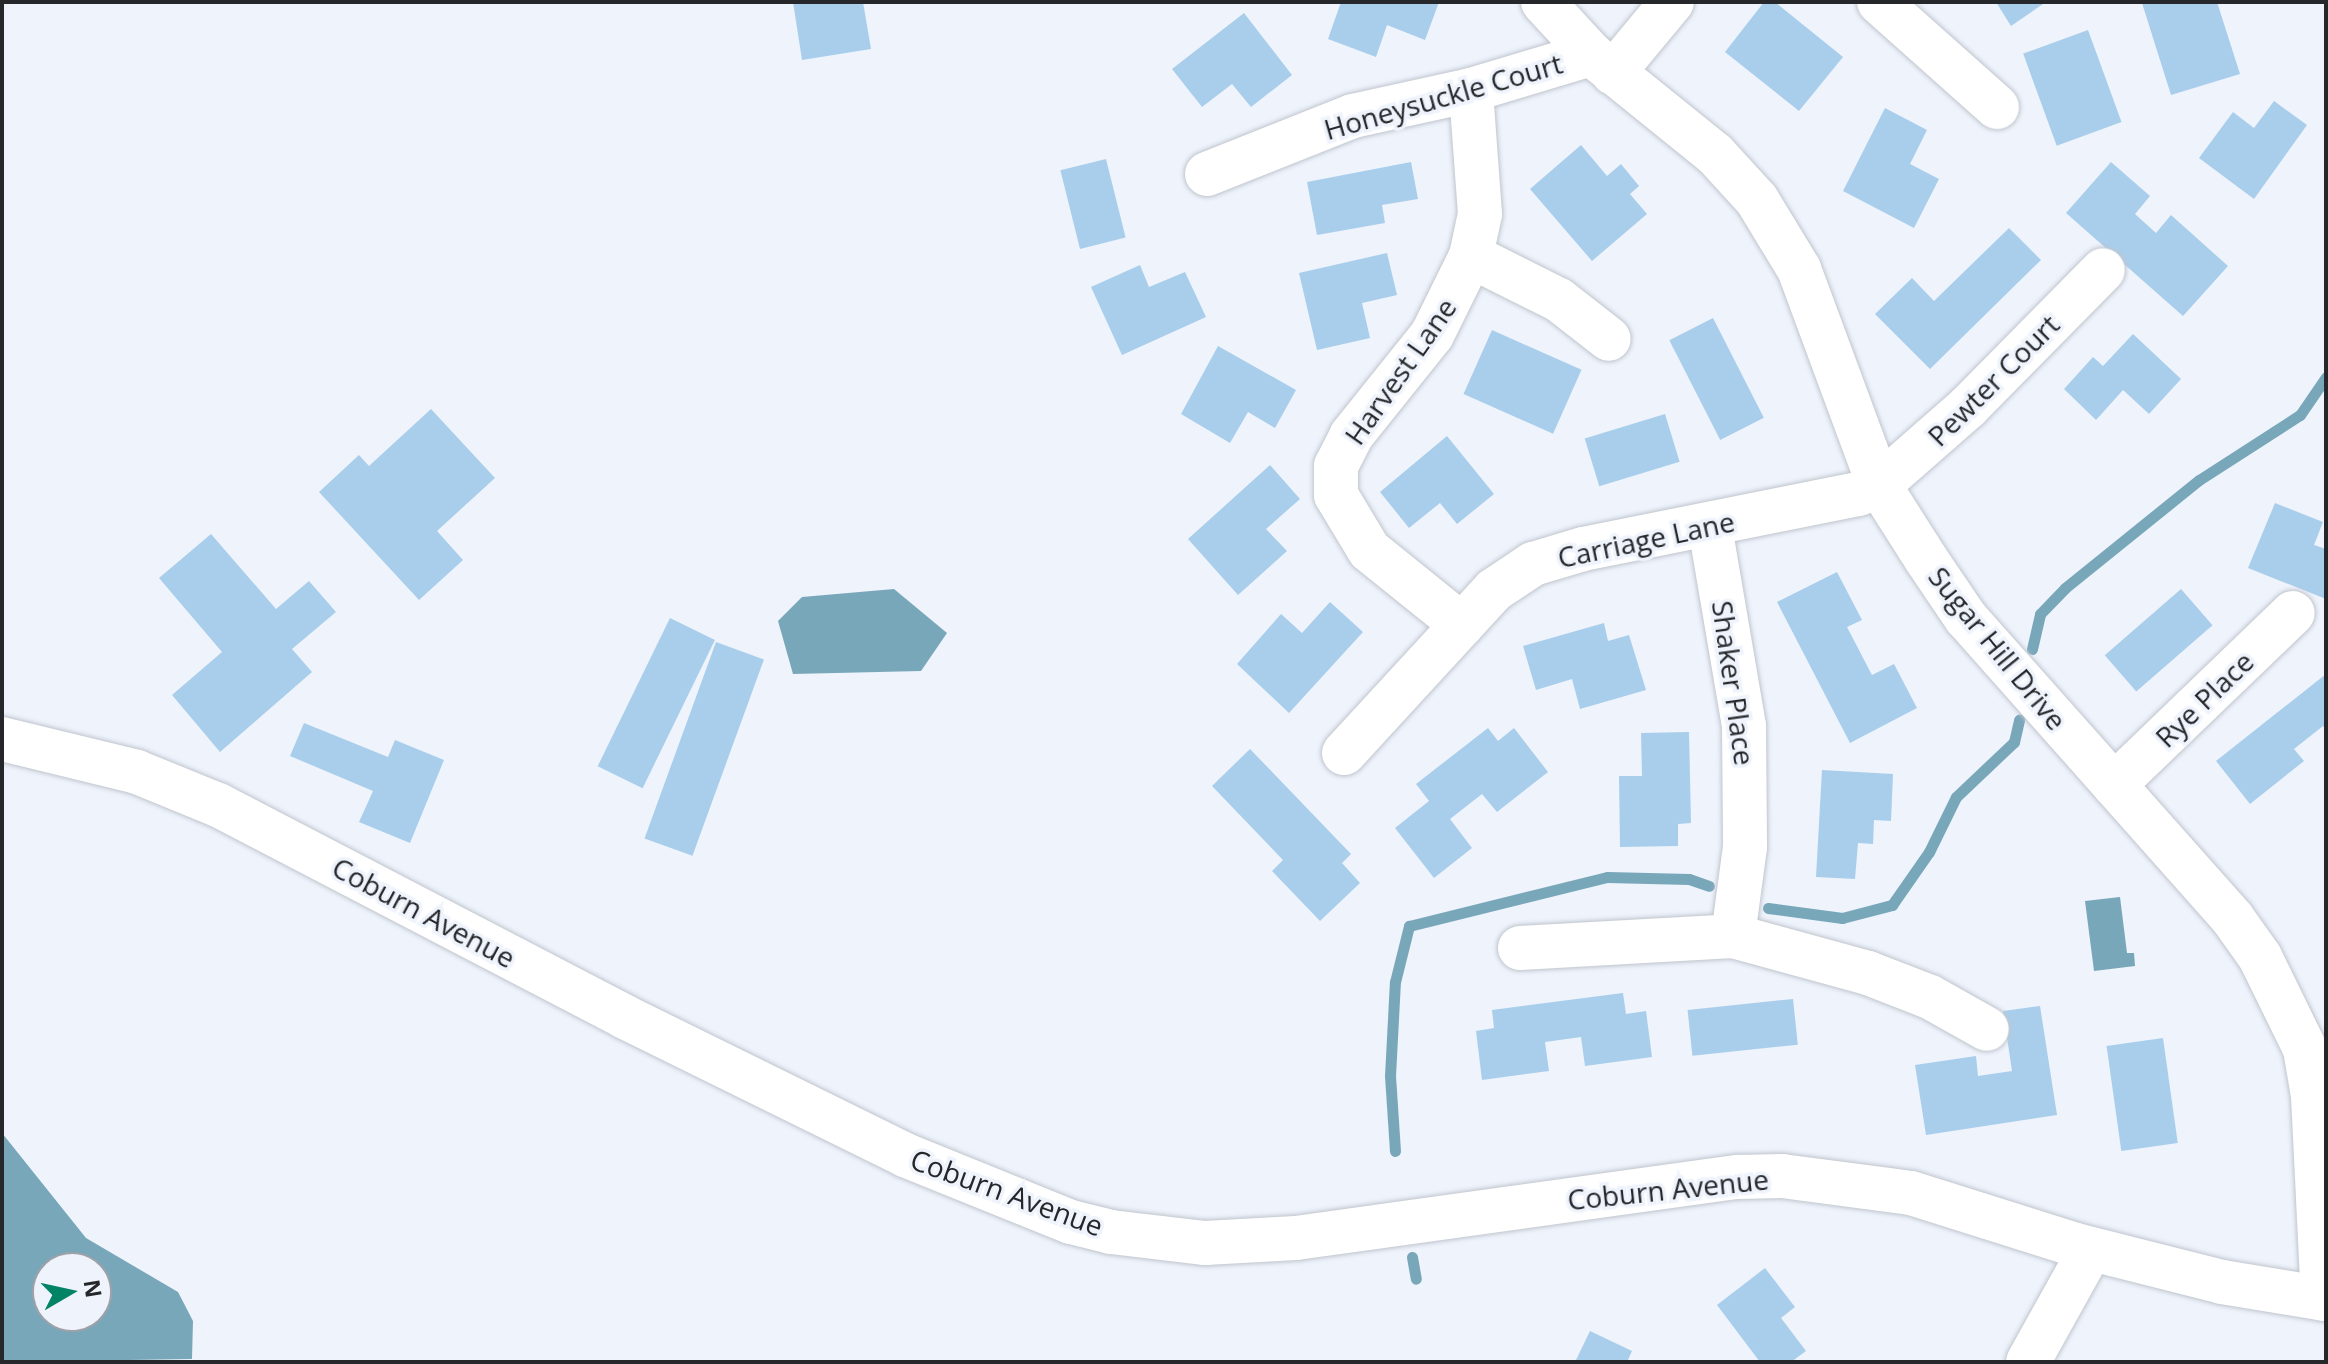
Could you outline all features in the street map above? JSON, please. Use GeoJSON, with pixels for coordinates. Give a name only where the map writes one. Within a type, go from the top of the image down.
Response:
{"type":"FeatureCollection","features":[{"type":"Feature","properties":{"kind":"street","name":"Sugar Hill Drive"},"geometry":{"type":"LineString","coordinates":[[1543,2],[1602,63],[1715,154],[1781,234],[1879,485],[1966,618],[2260,957],[2315,1048],[2324,1299]]}},
{"type":"Feature","properties":{"kind":"street"},"geometry":{"type":"LineString","coordinates":[[1602,63],[1672,2]]}},
{"type":"Feature","properties":{"kind":"street"},"geometry":{"type":"LineString","coordinates":[[1879,2],[1997,107]]}},
{"type":"Feature","properties":{"kind":"street","name":"Honeysuckle Court"},"geometry":{"type":"LineString","coordinates":[[1207,174],[1353,116],[1602,63]]}},
{"type":"Feature","properties":{"kind":"street","name":"Harvest Lane"},"geometry":{"type":"LineString","coordinates":[[1462,625],[1369,550],[1336,495],[1336,466],[1351,436],[1432,335],[1471,256],[1480,214],[1471,90]]}},
{"type":"Feature","properties":{"kind":"street"},"geometry":{"type":"LineString","coordinates":[[1471,256],[1559,300],[1609,339]]}},
{"type":"Feature","properties":{"kind":"street","name":"Pewter Court"},"geometry":{"type":"LineString","coordinates":[[1879,485],[1947,428],[2103,270]]}},
{"type":"Feature","properties":{"kind":"street","name":"Carriage Lane"},"geometry":{"type":"LineString","coordinates":[[1344,753],[1494,590],[1533,564],[1583,549],[1710,527],[1879,485]]}},
{"type":"Feature","properties":{"kind":"street","name":"Shaker Place"},"geometry":{"type":"LineString","coordinates":[[1710,527],[1746,756],[1745,847],[1733,936]]}},
{"type":"Feature","properties":{"kind":"street","name":"Rye Place"},"geometry":{"type":"LineString","coordinates":[[2114,785],[2293,613]]}},
{"type":"Feature","properties":{"kind":"street","name":"Coburn Avenue"},"geometry":{"type":"LineString","coordinates":[[2,739],[137,772],[218,805],[625,1017],[905,1155],[1057,1216],[1111,1232],[1205,1243],[1296,1238],[1738,1177],[1782,1176],[1911,1193],[2091,1249],[2222,1282],[2324,1299]]}},
{"type":"Feature","properties":{"kind":"street"},"geometry":{"type":"LineString","coordinates":[[1520,948],[1733,936],[1868,973],[1930,997],[1987,1029]]}},
{"type":"Feature","properties":{"kind":"street"},"geometry":{"type":"LineString","coordinates":[[2028,1362],[2091,1249]]}},
{"type":"Feature","properties":{"kind":"water"},"geometry":{"type":"Polygon","coordinates":[[[894,589],[947,633],[921,671],[793,674],[778,621],[802,597],[894,589]]]}},
{"type":"Feature","properties":{"kind":"water"},"geometry":{"type":"Polygon","coordinates":[[[2120,897],[2127,953],[2134,953],[2135,966],[2094,971],[2085,901],[2120,897]]]}},
{"type":"Feature","properties":{"kind":"water"},"geometry":{"type":"Polygon","coordinates":[[[2,1133],[86,1238],[110,1252],[32,1252],[32,1332],[112,1332],[112,1253],[178,1292],[193,1321],[192,1359],[2,1362],[2,1133]]]}},
{"type":"Feature","properties":{"kind":"building"},"geometry":{"type":"Polygon","coordinates":[[[793,2],[863,2],[871,49],[802,60],[793,2]]]}},
{"type":"Feature","properties":{"kind":"building"},"geometry":{"type":"Polygon","coordinates":[[[1341,2],[1439,2],[1425,40],[1387,25],[1376,57],[1328,39],[1341,2]]]}},
{"type":"Feature","properties":{"kind":"building"},"geometry":{"type":"Polygon","coordinates":[[[1764,2],[1775,2],[1843,57],[1799,111],[1725,52],[1764,2]]]}},
{"type":"Feature","properties":{"kind":"building"},"geometry":{"type":"Polygon","coordinates":[[[1996,2],[2046,2],[2011,26],[1996,2]]]}},
{"type":"Feature","properties":{"kind":"building"},"geometry":{"type":"Polygon","coordinates":[[[2217,2],[2240,74],[2171,95],[2142,3],[2217,2]]]}},
{"type":"Feature","properties":{"kind":"building"},"geometry":{"type":"Polygon","coordinates":[[[1244,13],[1292,75],[1251,107],[1232,84],[1202,107],[1172,69],[1244,13]]]}},
{"type":"Feature","properties":{"kind":"building"},"geometry":{"type":"Polygon","coordinates":[[[2088,30],[2122,122],[2057,146],[2023,54],[2088,30]]]}},
{"type":"Feature","properties":{"kind":"building"},"geometry":{"type":"Polygon","coordinates":[[[2274,101],[2307,125],[2254,199],[2199,158],[2233,112],[2254,128],[2274,101]]]}},
{"type":"Feature","properties":{"kind":"building"},"geometry":{"type":"Polygon","coordinates":[[[1885,108],[1927,130],[1910,164],[1939,179],[1914,228],[1843,191],[1885,108]]]}},
{"type":"Feature","properties":{"kind":"building"},"geometry":{"type":"Polygon","coordinates":[[[1581,145],[1607,176],[1621,164],[1639,186],[1630,194],[1647,214],[1592,261],[1530,189],[1581,145]]]}},
{"type":"Feature","properties":{"kind":"building"},"geometry":{"type":"Polygon","coordinates":[[[1106,159],[1126,238],[1080,249],[1060,170],[1106,159]]]}},
{"type":"Feature","properties":{"kind":"building"},"geometry":{"type":"Polygon","coordinates":[[[1411,162],[1418,199],[1382,205],[1385,223],[1317,235],[1307,182],[1411,162]]]}},
{"type":"Feature","properties":{"kind":"building"},"geometry":{"type":"Polygon","coordinates":[[[2111,162],[2150,196],[2135,214],[2156,233],[2171,215],[2228,266],[2183,316],[2066,213],[2111,162]]]}},
{"type":"Feature","properties":{"kind":"building"},"geometry":{"type":"Polygon","coordinates":[[[2009,228],[2041,260],[1930,369],[1875,314],[1912,278],[1934,301],[2009,228]]]}},
{"type":"Feature","properties":{"kind":"building"},"geometry":{"type":"Polygon","coordinates":[[[1387,253],[1397,295],[1362,303],[1370,338],[1317,350],[1299,273],[1387,253]]]}},
{"type":"Feature","properties":{"kind":"building"},"geometry":{"type":"Polygon","coordinates":[[[1140,265],[1149,287],[1185,272],[1206,317],[1122,355],[1091,287],[1140,265]]]}},
{"type":"Feature","properties":{"kind":"building"},"geometry":{"type":"Polygon","coordinates":[[[1713,318],[1764,418],[1720,440],[1669,340],[1713,318]]]}},
{"type":"Feature","properties":{"kind":"building"},"geometry":{"type":"Polygon","coordinates":[[[1492,330],[1582,370],[1553,434],[1464,394],[1492,330]]]}},
{"type":"Feature","properties":{"kind":"building"},"geometry":{"type":"Polygon","coordinates":[[[2133,334],[2181,379],[2149,414],[2123,390],[2096,420],[2064,389],[2093,357],[2103,366],[2133,334]]]}},
{"type":"Feature","properties":{"kind":"building"},"geometry":{"type":"Polygon","coordinates":[[[1218,346],[1296,390],[1275,428],[1248,412],[1230,443],[1181,414],[1218,346]]]}},
{"type":"Feature","properties":{"kind":"building"},"geometry":{"type":"Polygon","coordinates":[[[431,409],[495,478],[437,531],[463,560],[419,600],[319,492],[359,455],[369,466],[431,409]]]}},
{"type":"Feature","properties":{"kind":"building"},"geometry":{"type":"Polygon","coordinates":[[[1665,414],[1680,462],[1599,486],[1585,439],[1665,414]]]}},
{"type":"Feature","properties":{"kind":"building"},"geometry":{"type":"Polygon","coordinates":[[[1447,436],[1494,494],[1457,524],[1440,503],[1409,528],[1380,492],[1447,436]]]}},
{"type":"Feature","properties":{"kind":"building"},"geometry":{"type":"Polygon","coordinates":[[[1270,465],[1300,499],[1266,529],[1287,551],[1238,595],[1188,539],[1270,465]]]}},
{"type":"Feature","properties":{"kind":"building"},"geometry":{"type":"Polygon","coordinates":[[[2275,503],[2323,522],[2314,545],[2326,549],[2326,599],[2248,568],[2275,503]]]}},
{"type":"Feature","properties":{"kind":"building"},"geometry":{"type":"Polygon","coordinates":[[[211,534],[276,609],[309,581],[336,612],[292,649],[312,672],[220,752],[172,695],[222,652],[159,578],[211,534]]]}},
{"type":"Feature","properties":{"kind":"building"},"geometry":{"type":"Polygon","coordinates":[[[1837,572],[1862,620],[1847,627],[1872,675],[1894,664],[1917,708],[1850,743],[1777,602],[1837,572]]]}},
{"type":"Feature","properties":{"kind":"building"},"geometry":{"type":"Polygon","coordinates":[[[2181,589],[2212,625],[2136,691],[2105,655],[2181,589]]]}},
{"type":"Feature","properties":{"kind":"building"},"geometry":{"type":"Polygon","coordinates":[[[1330,602],[1363,632],[1289,713],[1237,664],[1281,614],[1302,633],[1330,602]]]}},
{"type":"Feature","properties":{"kind":"building"},"geometry":{"type":"Polygon","coordinates":[[[670,618],[715,640],[643,788],[598,766],[670,618]]]}},
{"type":"Feature","properties":{"kind":"building"},"geometry":{"type":"Polygon","coordinates":[[[1604,623],[1608,641],[1629,635],[1646,690],[1580,709],[1572,679],[1536,690],[1523,646],[1604,623]]]}},
{"type":"Feature","properties":{"kind":"building"},"geometry":{"type":"Polygon","coordinates":[[[716,642],[764,659],[692,856],[645,838],[716,642]]]}},
{"type":"Feature","properties":{"kind":"building"},"geometry":{"type":"Polygon","coordinates":[[[2326,674],[2326,730],[2323,726],[2294,749],[2304,761],[2250,804],[2216,761],[2326,674]]]}},
{"type":"Feature","properties":{"kind":"building"},"geometry":{"type":"Polygon","coordinates":[[[304,723],[388,757],[395,740],[444,760],[410,843],[359,822],[373,791],[290,756],[304,723]]]}},
{"type":"Feature","properties":{"kind":"building"},"geometry":{"type":"Polygon","coordinates":[[[1488,728],[1498,741],[1514,728],[1548,772],[1497,812],[1482,794],[1450,819],[1472,848],[1434,878],[1395,828],[1429,801],[1416,784],[1488,728]]]}},
{"type":"Feature","properties":{"kind":"building"},"geometry":{"type":"Polygon","coordinates":[[[1689,732],[1691,823],[1678,824],[1678,846],[1620,847],[1619,776],[1642,776],[1641,733],[1689,732]]]}},
{"type":"Feature","properties":{"kind":"building"},"geometry":{"type":"Polygon","coordinates":[[[1250,749],[1351,854],[1342,863],[1360,883],[1320,921],[1272,871],[1283,860],[1212,786],[1250,749]]]}},
{"type":"Feature","properties":{"kind":"building"},"geometry":{"type":"Polygon","coordinates":[[[1822,770],[1893,774],[1891,821],[1874,820],[1873,844],[1858,843],[1855,879],[1816,877],[1822,770]]]}},
{"type":"Feature","properties":{"kind":"building"},"geometry":{"type":"Polygon","coordinates":[[[1623,993],[1626,1014],[1646,1011],[1652,1057],[1585,1066],[1581,1037],[1545,1042],[1549,1071],[1482,1080],[1476,1031],[1494,1028],[1492,1010],[1623,993]]]}},
{"type":"Feature","properties":{"kind":"building"},"geometry":{"type":"Polygon","coordinates":[[[1793,999],[1798,1045],[1692,1056],[1688,1010],[1793,999]]]}},
{"type":"Feature","properties":{"kind":"building"},"geometry":{"type":"Polygon","coordinates":[[[2040,1006],[2057,1115],[1926,1135],[1915,1065],[1976,1056],[1978,1076],[2012,1071],[2003,1011],[2040,1006]]]}},
{"type":"Feature","properties":{"kind":"building"},"geometry":{"type":"Polygon","coordinates":[[[2163,1038],[2178,1143],[2121,1151],[2107,1046],[2163,1038]]]}},
{"type":"Feature","properties":{"kind":"building"},"geometry":{"type":"Polygon","coordinates":[[[1765,1268],[1795,1307],[1781,1318],[1806,1351],[1791,1362],[1760,1362],[1717,1305],[1765,1268]]]}},
{"type":"Feature","properties":{"kind":"building"},"geometry":{"type":"Polygon","coordinates":[[[1590,1331],[1632,1351],[1627,1362],[1575,1362],[1590,1331]]]}},
{"type":"Feature","properties":{"kind":"waterway"},"geometry":{"type":"LineString","coordinates":[[2032,649],[2040,614],[2065,588],[2199,480],[2300,415],[2326,377]]}},
{"type":"Feature","properties":{"kind":"waterway"},"geometry":{"type":"LineString","coordinates":[[1768,908],[1842,918],[1892,905],[1929,852],[1956,797],[2014,742],[2019,720]]}},
{"type":"Feature","properties":{"kind":"waterway"},"geometry":{"type":"LineString","coordinates":[[1395,1151],[1390,1076],[1395,982],[1409,926],[1607,877],[1689,879],[1709,886]]}},
{"type":"Feature","properties":{"kind":"waterway"},"geometry":{"type":"LineString","coordinates":[[1412,1257],[1416,1279]]}}]}
